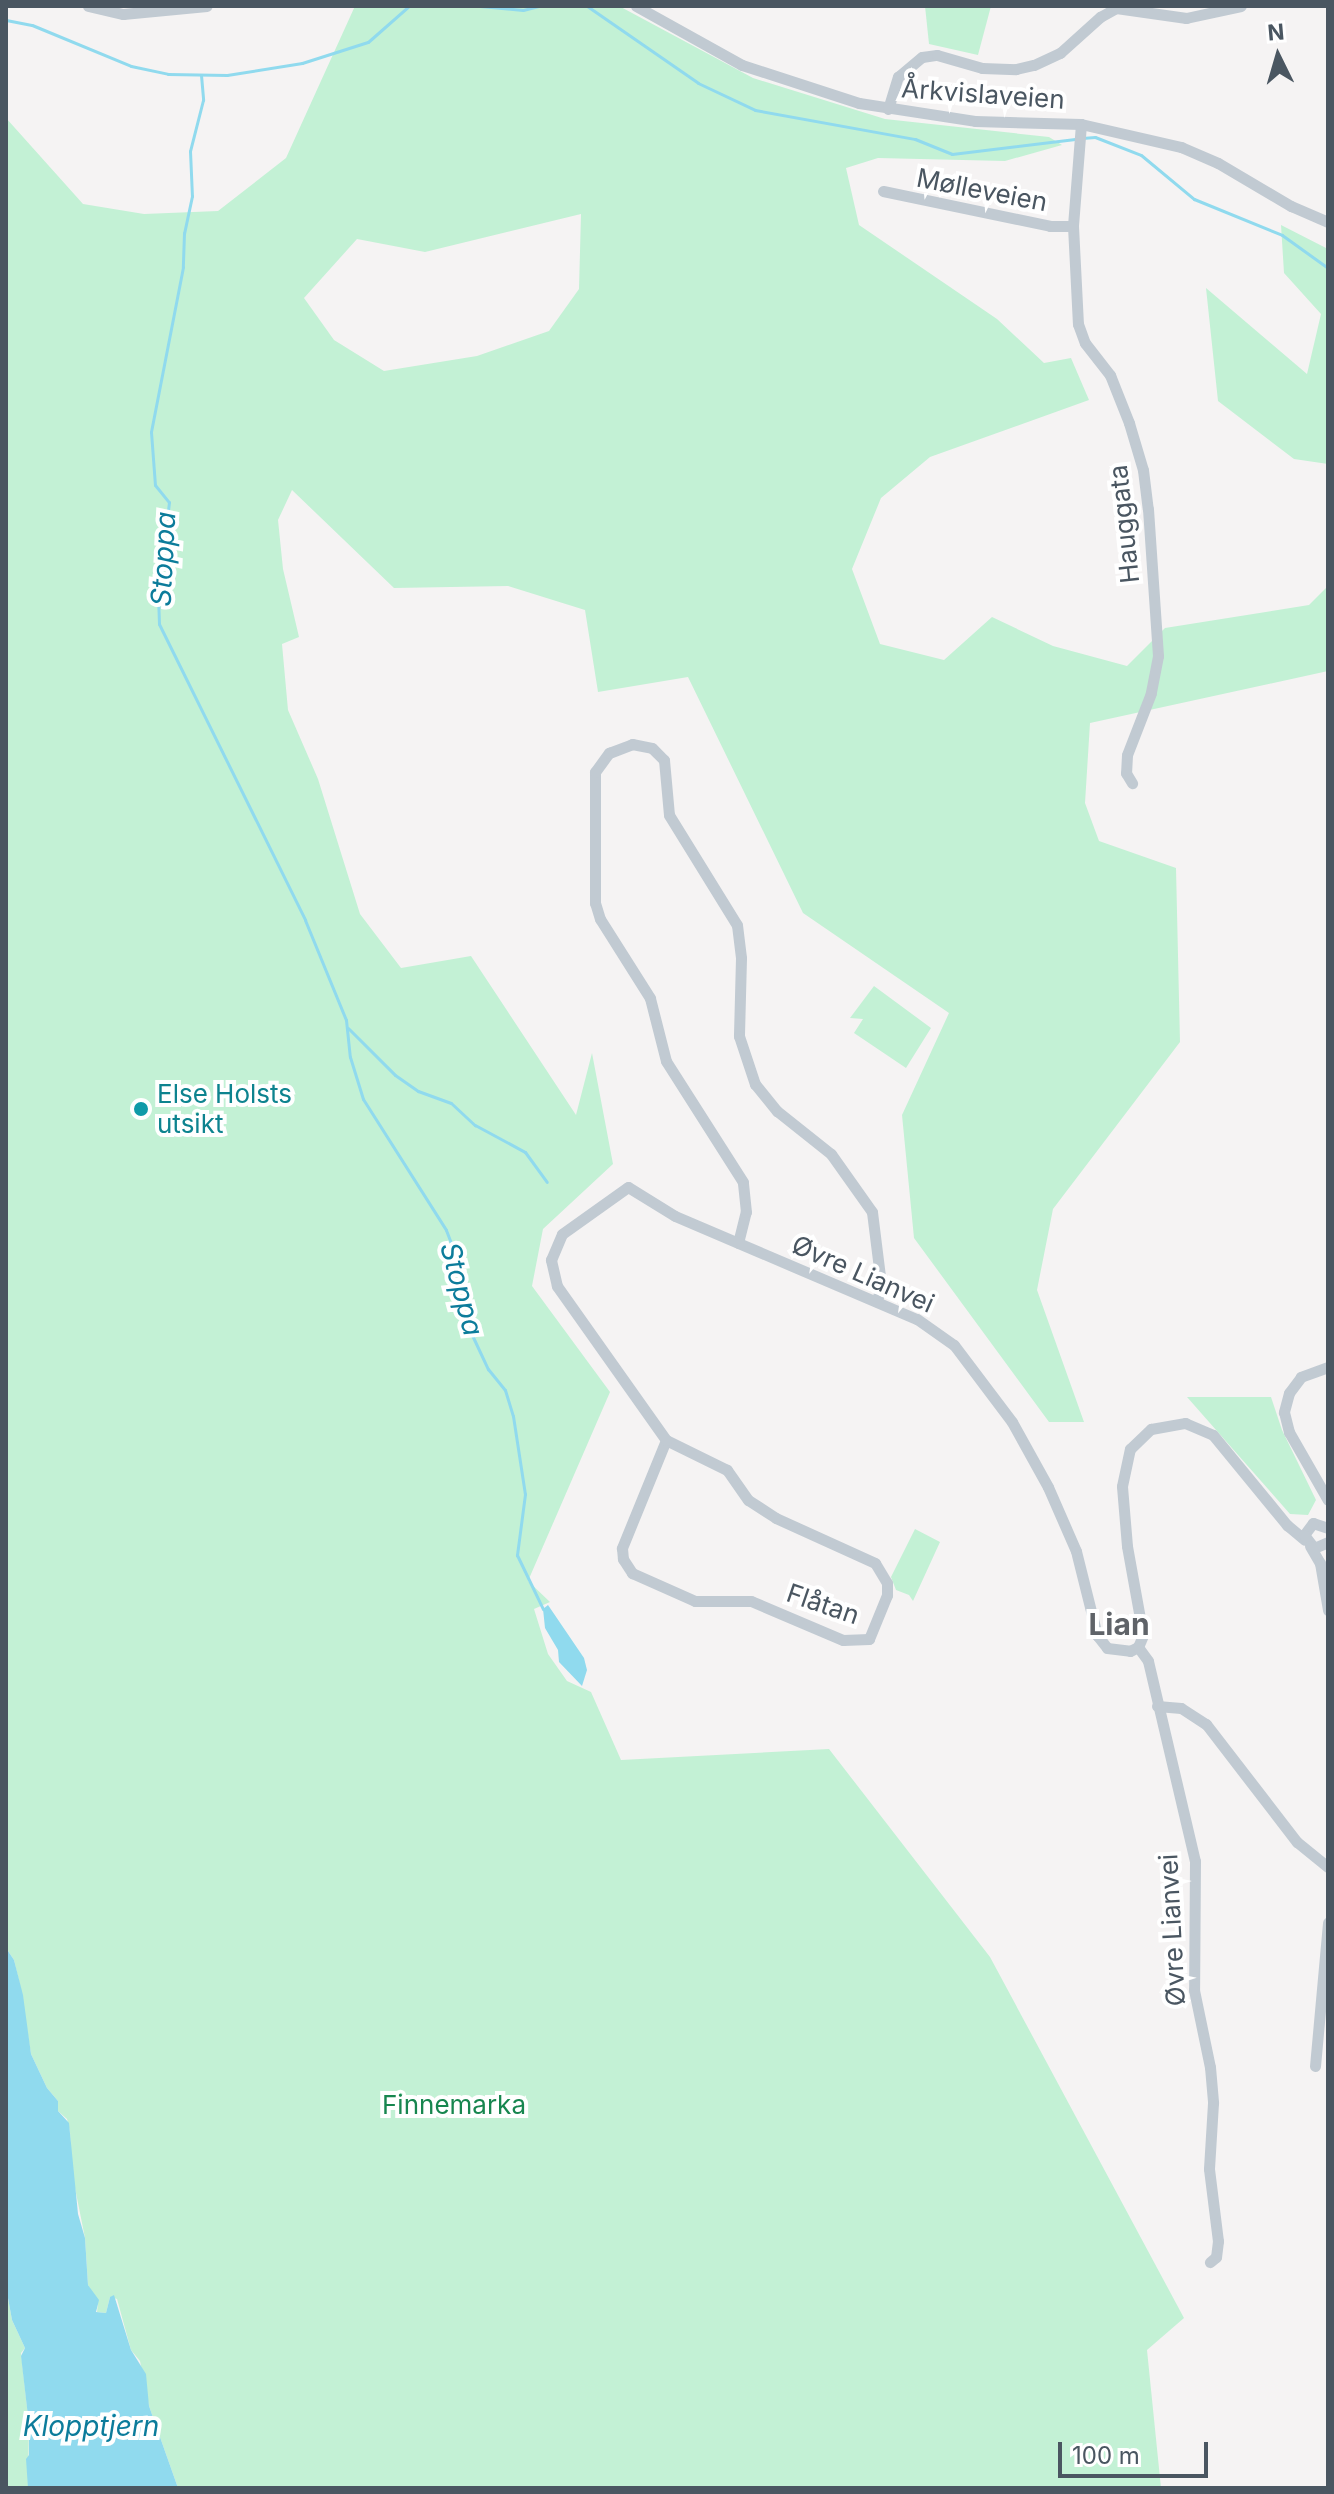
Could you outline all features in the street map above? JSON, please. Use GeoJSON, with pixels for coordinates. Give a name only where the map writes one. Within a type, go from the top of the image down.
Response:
{"type":"FeatureCollection","features":[{"type":"Feature","properties":{"kind":"street"},"geometry":{"type":"LineString","coordinates":[[88,6],[123,14],[207,6]]}},
{"type":"Feature","properties":{"kind":"street","name":"Årkvislaveien"},"geometry":{"type":"LineString","coordinates":[[636,6],[742,65],[814,90],[888,109],[1181,147],[1218,163],[1291,206],[1328,222]]}},
{"type":"Feature","properties":{"kind":"street"},"geometry":{"type":"LineString","coordinates":[[888,109],[898,77],[922,57],[937,55],[986,68],[1016,69],[1060,53],[1100,17],[1116,8],[1186,18],[1241,6]]}},
{"type":"Feature","properties":{"kind":"street","name":"Hauggata"},"geometry":{"type":"LineString","coordinates":[[1080,132],[1073,226],[1080,334],[1110,375],[1138,449],[1146,489],[1158,656],[1151,693],[1127,755],[1126,773],[1132,783]]}},
{"type":"Feature","properties":{"kind":"street","name":"Mølleveien"},"geometry":{"type":"LineString","coordinates":[[883,191],[1050,226],[1073,226]]}},
{"type":"Feature","properties":{"kind":"street"},"geometry":{"type":"LineString","coordinates":[[738,1243],[746,1212],[743,1182],[666,1061],[650,998],[600,919],[595,903],[595,772],[609,753],[632,744],[652,748],[664,760],[669,815],[737,925],[741,958],[739,1036],[755,1084],[777,1111],[831,1154],[872,1212],[881,1284],[877,1302]]}},
{"type":"Feature","properties":{"kind":"street","name":"Øvre Lianvei"},"geometry":{"type":"LineString","coordinates":[[628,1187],[667,1213],[877,1302],[940,1333],[980,1375],[1012,1422],[1059,1509],[1076,1551],[1101,1643],[1118,1652],[1138,1647]]}},
{"type":"Feature","properties":{"kind":"street","name":"Flåtan"},"geometry":{"type":"LineString","coordinates":[[628,1187],[568,1228],[554,1249],[551,1265],[557,1286],[666,1440],[727,1470],[748,1500],[776,1518],[875,1563],[887,1583],[887,1595],[869,1639],[843,1640],[751,1601],[695,1601],[632,1573],[623,1559],[624,1542],[666,1440]]}},
{"type":"Feature","properties":{"kind":"street"},"geometry":{"type":"LineString","coordinates":[[1328,1367],[1301,1377],[1289,1393],[1284,1412],[1289,1432],[1328,1500],[1319,1525],[1305,1532],[1320,1563],[1328,1610]]}},
{"type":"Feature","properties":{"kind":"street","name":"Øvre Lianvei"},"geometry":{"type":"LineString","coordinates":[[1138,1647],[1144,1629],[1127,1546],[1122,1486],[1125,1460],[1141,1435],[1170,1423],[1203,1429],[1222,1444],[1281,1516]]}},
{"type":"Feature","properties":{"kind":"street"},"geometry":{"type":"LineString","coordinates":[[1281,1516],[1319,1525]]}},
{"type":"Feature","properties":{"kind":"street"},"geometry":{"type":"LineString","coordinates":[[1281,1516],[1308,1543],[1318,1548],[1327,1543]]}},
{"type":"Feature","properties":{"kind":"street"},"geometry":{"type":"LineString","coordinates":[[1320,1563],[1327,1543]]}},
{"type":"Feature","properties":{"kind":"street","name":"Øvre Lianvei"},"geometry":{"type":"LineString","coordinates":[[1138,1647],[1148,1661],[1157,1706],[1179,1782],[1196,1876],[1194,1990],[1210,2067],[1213,2103],[1209,2169],[1218,2241],[1216,2257],[1210,2262]]}},
{"type":"Feature","properties":{"kind":"street"},"geometry":{"type":"LineString","coordinates":[[1157,1706],[1181,1708],[1206,1724],[1297,1842],[1328,1867]]}},
{"type":"Feature","properties":{"kind":"street"},"geometry":{"type":"LineString","coordinates":[[1315,2066],[1328,1923]]}},
{"type":"Feature","properties":{"kind":"green space","name":"Finnemarka"},"geometry":{"type":"Polygon","coordinates":[[[355,6],[619,6],[753,78],[885,119],[1049,137],[1062,145],[1005,161],[878,158],[846,168],[859,225],[997,319],[1044,363],[1071,358],[1089,400],[930,457],[881,498],[852,569],[880,644],[944,660],[992,617],[1053,646],[1127,666],[1165,628],[1309,605],[1328,586],[1328,671],[1090,723],[1085,803],[1099,841],[1176,868],[1180,1042],[1053,1209],[1037,1290],[1084,1422],[1049,1422],[914,1238],[902,1115],[949,1013],[803,913],[688,677],[598,692],[585,610],[508,586],[394,588],[292,490],[278,520],[283,569],[299,637],[282,644],[288,710],[318,779],[360,914],[401,968],[471,956],[576,1115],[592,1053],[613,1164],[543,1229],[532,1286],[610,1392],[528,1581],[550,1602],[534,1609],[548,1654],[567,1681],[591,1692],[621,1760],[829,1749],[990,1957],[1184,2318],[1147,2350],[1161,2488],[178,2488],[149,2406],[140,2361],[131,2350],[117,2299],[110,2297],[106,2313],[97,2312],[98,2303],[88,2285],[85,2238],[72,2173],[67,2119],[58,2111],[58,2101],[47,2088],[31,2054],[19,1981],[14,1960],[6,1948],[6,118],[83,204],[144,214],[218,211],[286,158],[355,6]],[[581,214],[425,252],[357,239],[304,298],[334,340],[384,371],[477,356],[549,331],[579,289],[581,214]]]}},
{"type":"Feature","properties":{"kind":"green space"},"geometry":{"type":"Polygon","coordinates":[[[925,6],[991,6],[978,55],[929,44],[925,6]]]}},
{"type":"Feature","properties":{"kind":"green space"},"geometry":{"type":"Polygon","coordinates":[[[1281,225],[1328,249],[1328,464],[1294,459],[1218,401],[1206,288],[1307,374],[1321,314],[1284,273],[1281,225]]]}},
{"type":"Feature","properties":{"kind":"green space"},"geometry":{"type":"Polygon","coordinates":[[[874,986],[931,1028],[906,1068],[854,1033],[863,1019],[850,1018],[874,986]]]}},
{"type":"Feature","properties":{"kind":"green space"},"geometry":{"type":"Polygon","coordinates":[[[1187,1397],[1271,1397],[1282,1430],[1316,1500],[1308,1515],[1290,1514],[1187,1397]]]}},
{"type":"Feature","properties":{"kind":"green space"},"geometry":{"type":"Polygon","coordinates":[[[915,1529],[940,1542],[913,1601],[909,1595],[896,1590],[891,1577],[915,1529]]]}},
{"type":"Feature","properties":{"kind":"green space"},"geometry":{"type":"Polygon","coordinates":[[[6,2287],[12,2320],[25,2348],[21,2353],[29,2425],[28,2488],[6,2488],[6,2287]]]}},
{"type":"Feature","properties":{"kind":"water"},"geometry":{"type":"Polygon","coordinates":[[[548,1605],[584,1658],[587,1670],[582,1686],[559,1662],[558,1650],[545,1628],[543,1609],[548,1605]]]}},
{"type":"Feature","properties":{"kind":"water","name":"Klopptjern"},"geometry":{"type":"Polygon","coordinates":[[[6,1948],[14,1960],[23,1995],[31,2054],[47,2088],[58,2101],[58,2111],[69,2123],[78,2214],[85,2238],[88,2285],[99,2300],[96,2312],[106,2313],[110,2297],[114,2295],[131,2350],[146,2374],[149,2406],[178,2488],[28,2488],[26,2459],[29,2455],[29,2425],[21,2356],[25,2348],[12,2320],[6,2287],[6,1948]]]}},
{"type":"Feature","properties":{"kind":"waterway"},"geometry":{"type":"LineString","coordinates":[[6,20],[32,25],[131,66],[168,74],[227,75],[302,63],[368,42],[409,6]]}},
{"type":"Feature","properties":{"kind":"waterway"},"geometry":{"type":"LineString","coordinates":[[480,6],[523,10],[539,6]]}},
{"type":"Feature","properties":{"kind":"waterway"},"geometry":{"type":"LineString","coordinates":[[587,6],[698,83],[755,110],[915,139],[952,154],[1075,139]]}},
{"type":"Feature","properties":{"kind":"waterway","name":"Stoppa"},"geometry":{"type":"LineString","coordinates":[[201,75],[203,100],[190,151],[192,196],[184,233],[183,267],[151,432],[155,485],[169,502],[158,595],[159,624],[305,920],[346,1020],[350,1057],[363,1099],[446,1230],[462,1272],[472,1335],[488,1369],[505,1390],[513,1416],[525,1494],[517,1555],[543,1609]]}},
{"type":"Feature","properties":{"kind":"waterway"},"geometry":{"type":"LineString","coordinates":[[1082,138],[1095,137],[1141,155],[1194,199],[1282,235],[1328,268]]}},
{"type":"Feature","properties":{"kind":"waterway","name":"Stoppa"},"geometry":{"type":"LineString","coordinates":[[348,1028],[395,1075],[418,1091],[451,1103],[475,1125],[525,1152],[547,1182]]}},
{"type":"Feature","properties":{"kind":"place","name":"Else Holsts utsikt"},"geometry":{"type":"Point","coordinates":[141,1109]}},
{"type":"Feature","properties":{"kind":"district","name":"Lian"},"geometry":{"type":"Point","coordinates":[1119,1624]}}]}
